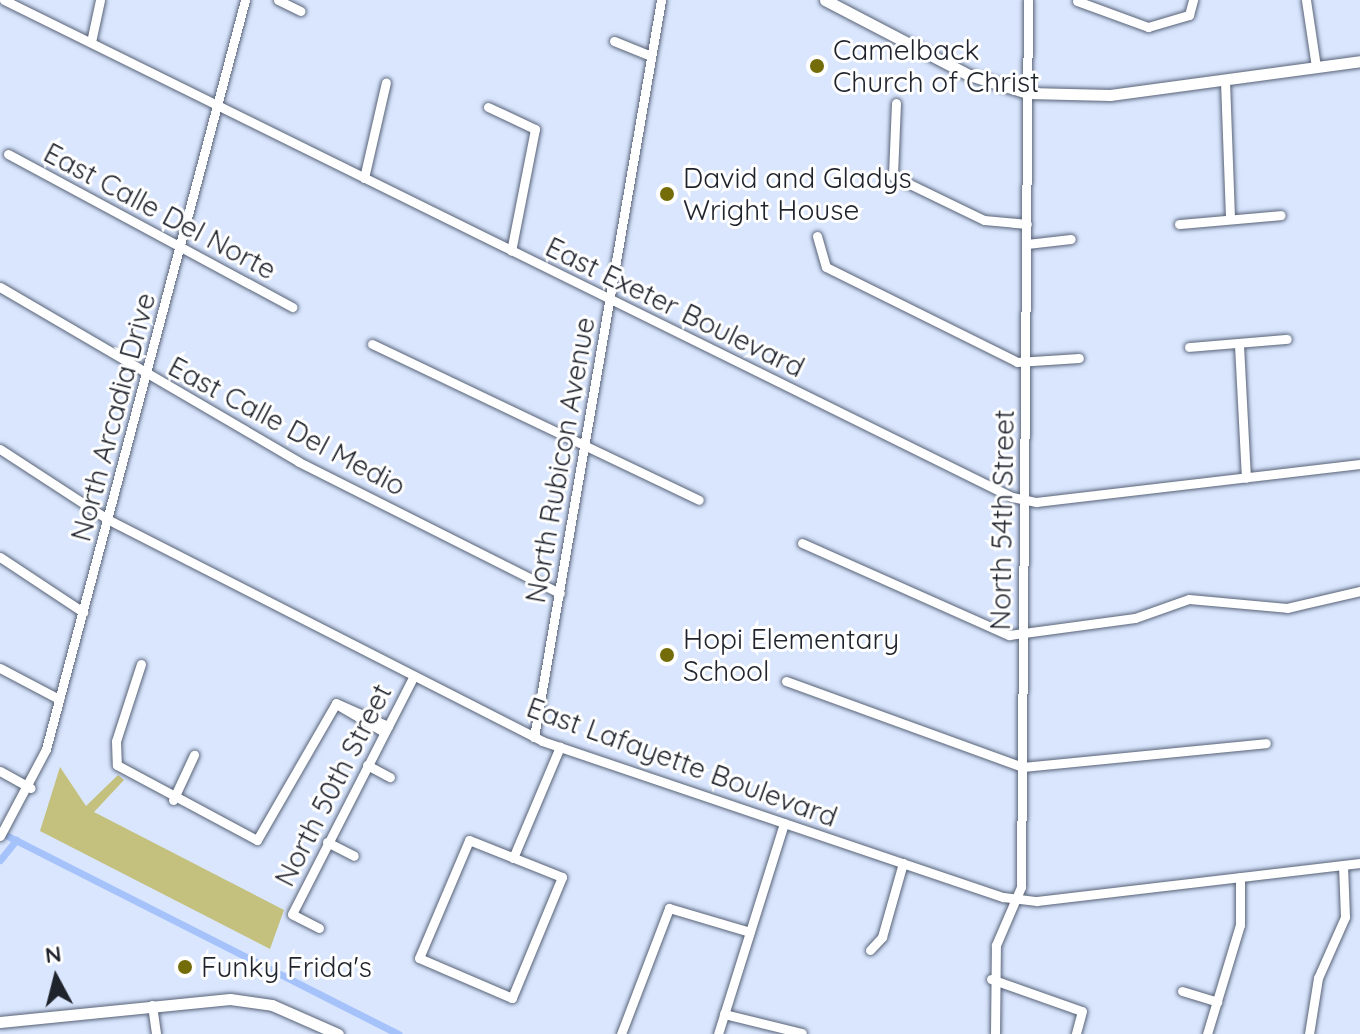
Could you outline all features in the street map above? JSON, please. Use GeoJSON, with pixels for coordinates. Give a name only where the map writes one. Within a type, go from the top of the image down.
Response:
{"type":"FeatureCollection","features":[{"type":"Feature","properties":{"kind":"main road"},"geometry":{"type":"LineString","coordinates":[[825,0],[969,75],[1028,93],[1110,95],[1360,61]]}},
{"type":"Feature","properties":{"kind":"main road"},"geometry":{"type":"LineString","coordinates":[[0,1022],[152,1005],[264,1002],[338,1034]]}},
{"type":"Feature","properties":{"kind":"street","name":"East Exeter Boulevard"},"geometry":{"type":"LineString","coordinates":[[4,0],[1025,501]]}},
{"type":"Feature","properties":{"kind":"street"},"geometry":{"type":"LineString","coordinates":[[91,42],[100,0]]}},
{"type":"Feature","properties":{"kind":"street","name":"North Arcadia Drive"},"geometry":{"type":"LineString","coordinates":[[4,832],[31,788],[59,699],[148,376],[245,0]]}},
{"type":"Feature","properties":{"kind":"street"},"geometry":{"type":"LineString","coordinates":[[278,0],[301,11]]}},
{"type":"Feature","properties":{"kind":"street","name":"North Rubicon Avenue"},"geometry":{"type":"LineString","coordinates":[[534,737],[661,0]]}},
{"type":"Feature","properties":{"kind":"street","name":"North 54th Street"},"geometry":{"type":"LineString","coordinates":[[995,1034],[991,979],[996,945],[1015,900],[1022,767],[1028,0]]}},
{"type":"Feature","properties":{"kind":"street"},"geometry":{"type":"LineString","coordinates":[[1077,1],[1148,27],[1189,15],[1193,0]]}},
{"type":"Feature","properties":{"kind":"street"},"geometry":{"type":"LineString","coordinates":[[1306,0],[1316,67]]}},
{"type":"Feature","properties":{"kind":"street"},"geometry":{"type":"LineString","coordinates":[[614,41],[651,56]]}},
{"type":"Feature","properties":{"kind":"street"},"geometry":{"type":"LineString","coordinates":[[1225,81],[1230,218]]}},
{"type":"Feature","properties":{"kind":"street"},"geometry":{"type":"LineString","coordinates":[[364,178],[386,82]]}},
{"type":"Feature","properties":{"kind":"street"},"geometry":{"type":"LineString","coordinates":[[896,103],[891,174],[984,220],[1027,224]]}},
{"type":"Feature","properties":{"kind":"street"},"geometry":{"type":"LineString","coordinates":[[488,107],[535,129],[511,251]]}},
{"type":"Feature","properties":{"kind":"street","name":"East Calle Del Norte"},"geometry":{"type":"LineString","coordinates":[[8,154],[292,307]]}},
{"type":"Feature","properties":{"kind":"street"},"geometry":{"type":"LineString","coordinates":[[1179,224],[1281,215]]}},
{"type":"Feature","properties":{"kind":"street"},"geometry":{"type":"LineString","coordinates":[[817,236],[826,267],[1026,365],[1079,358]]}},
{"type":"Feature","properties":{"kind":"street"},"geometry":{"type":"LineString","coordinates":[[1027,244],[1071,239]]}},
{"type":"Feature","properties":{"kind":"street","name":"East Calle Del Medio"},"geometry":{"type":"LineString","coordinates":[[0,287],[148,376],[560,593]]}},
{"type":"Feature","properties":{"kind":"street"},"geometry":{"type":"LineString","coordinates":[[1189,347],[1287,339]]}},
{"type":"Feature","properties":{"kind":"street"},"geometry":{"type":"LineString","coordinates":[[372,344],[584,449],[699,500]]}},
{"type":"Feature","properties":{"kind":"street"},"geometry":{"type":"LineString","coordinates":[[1239,345],[1246,478]]}},
{"type":"Feature","properties":{"kind":"street","name":"East Lafayette Boulevard"},"geometry":{"type":"LineString","coordinates":[[0,449],[109,520],[534,737],[1015,900],[1360,863]]}},
{"type":"Feature","properties":{"kind":"street"},"geometry":{"type":"LineString","coordinates":[[1025,501],[1360,464]]}},
{"type":"Feature","properties":{"kind":"street"},"geometry":{"type":"LineString","coordinates":[[802,543],[1009,635],[1135,618],[1189,599],[1287,608],[1360,591]]}},
{"type":"Feature","properties":{"kind":"street"},"geometry":{"type":"LineString","coordinates":[[0,557],[83,612]]}},
{"type":"Feature","properties":{"kind":"street"},"geometry":{"type":"LineString","coordinates":[[141,664],[116,741],[117,765],[173,800],[257,840],[336,703],[386,729]]}},
{"type":"Feature","properties":{"kind":"street"},"geometry":{"type":"LineString","coordinates":[[0,668],[59,699]]}},
{"type":"Feature","properties":{"kind":"street","name":"North 50th Street"},"geometry":{"type":"LineString","coordinates":[[319,928],[292,914],[414,676]]}},
{"type":"Feature","properties":{"kind":"street"},"geometry":{"type":"LineString","coordinates":[[786,681],[1022,767],[1266,743]]}},
{"type":"Feature","properties":{"kind":"street"},"geometry":{"type":"LineString","coordinates":[[513,858],[560,747]]}},
{"type":"Feature","properties":{"kind":"street"},"geometry":{"type":"LineString","coordinates":[[173,800],[194,755]]}},
{"type":"Feature","properties":{"kind":"street"},"geometry":{"type":"LineString","coordinates":[[367,765],[390,777]]}},
{"type":"Feature","properties":{"kind":"street"},"geometry":{"type":"LineString","coordinates":[[0,771],[31,788]]}},
{"type":"Feature","properties":{"kind":"street"},"geometry":{"type":"LineString","coordinates":[[718,1034],[784,823]]}},
{"type":"Feature","properties":{"kind":"street"},"geometry":{"type":"LineString","coordinates":[[469,840],[513,858],[562,877],[512,998],[419,958],[469,840]]}},
{"type":"Feature","properties":{"kind":"street"},"geometry":{"type":"LineString","coordinates":[[327,842],[354,856]]}},
{"type":"Feature","properties":{"kind":"street"},"geometry":{"type":"LineString","coordinates":[[870,950],[882,937],[903,863]]}},
{"type":"Feature","properties":{"kind":"street"},"geometry":{"type":"LineString","coordinates":[[1309,1034],[1318,978],[1345,917],[1343,865]]}},
{"type":"Feature","properties":{"kind":"street"},"geometry":{"type":"LineString","coordinates":[[1207,1034],[1243,909],[1240,877]]}},
{"type":"Feature","properties":{"kind":"street"},"geometry":{"type":"LineString","coordinates":[[621,1034],[669,908],[750,932]]}},
{"type":"Feature","properties":{"kind":"street"},"geometry":{"type":"LineString","coordinates":[[991,979],[1082,1011],[1076,1034]]}},
{"type":"Feature","properties":{"kind":"street"},"geometry":{"type":"LineString","coordinates":[[1182,991],[1217,1002]]}},
{"type":"Feature","properties":{"kind":"street"},"geometry":{"type":"LineString","coordinates":[[152,1005],[156,1034]]}},
{"type":"Feature","properties":{"kind":"street"},"geometry":{"type":"LineString","coordinates":[[724,1014],[802,1033]]}},
{"type":"Feature","properties":{"kind":"shaded area"},"geometry":{"type":"Polygon","coordinates":[[[60,767],[86,806],[118,775],[124,780],[94,812],[284,910],[270,949],[40,831],[60,767]]]}},
{"type":"Feature","properties":{"kind":"waterway"},"geometry":{"type":"LineString","coordinates":[[0,832],[399,1034]]}},
{"type":"Feature","properties":{"kind":"waterway"},"geometry":{"type":"LineString","coordinates":[[0,860],[16,840]]}},
{"type":"Feature","properties":{"kind":"place","name":"Camelback Church of Christ"},"geometry":{"type":"Point","coordinates":[817,66]}},
{"type":"Feature","properties":{"kind":"place","name":"David and Gladys Wright House"},"geometry":{"type":"Point","coordinates":[667,194]}},
{"type":"Feature","properties":{"kind":"place","name":"Hopi Elementary School"},"geometry":{"type":"Point","coordinates":[667,655]}},
{"type":"Feature","properties":{"kind":"place","name":"Funky Frida's"},"geometry":{"type":"Point","coordinates":[185,967]}}]}
